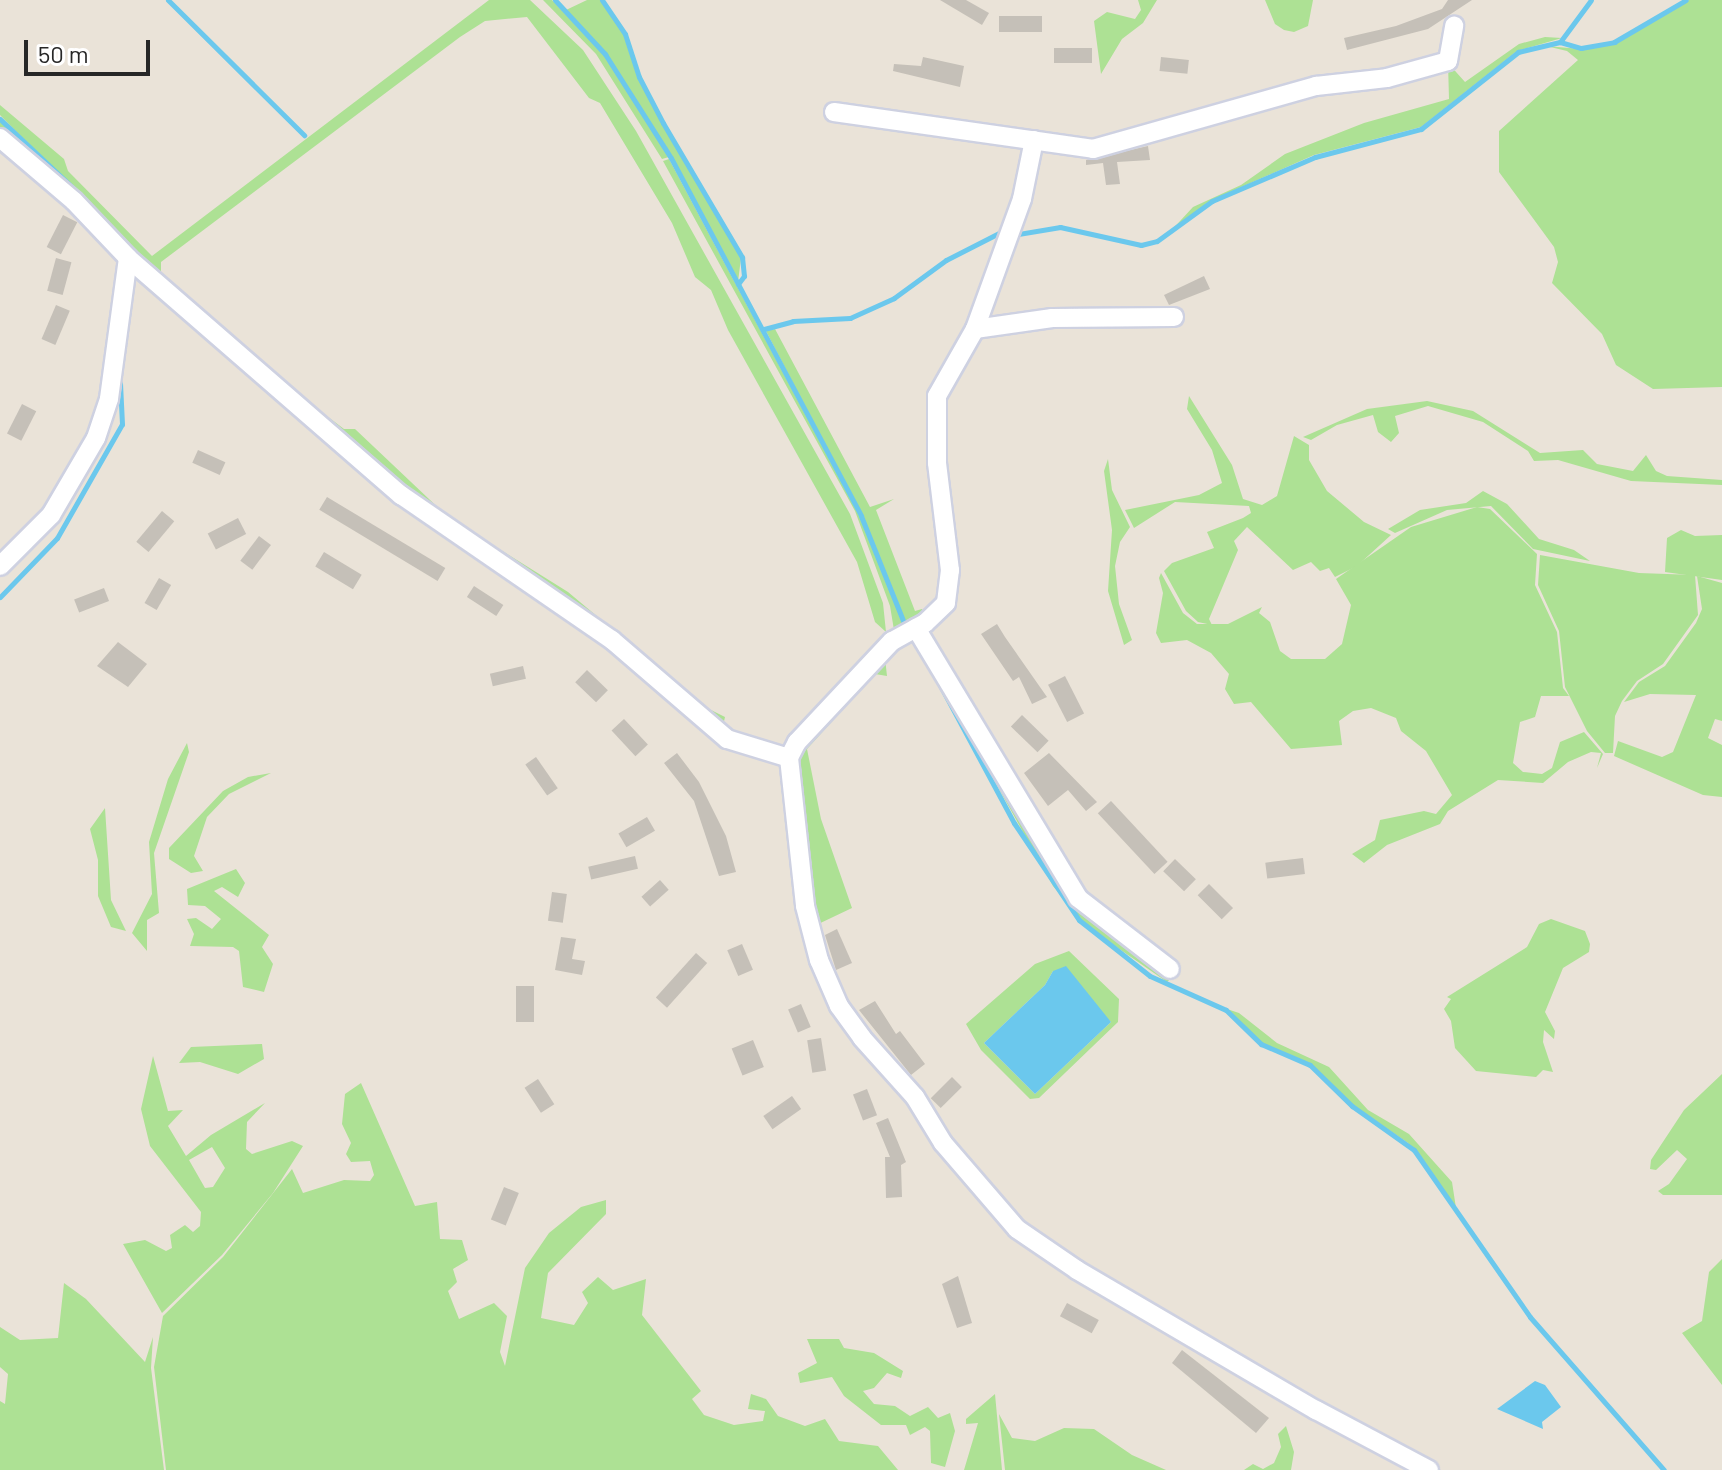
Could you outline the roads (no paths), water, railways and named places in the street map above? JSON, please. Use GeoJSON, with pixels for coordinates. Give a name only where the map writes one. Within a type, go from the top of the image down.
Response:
{"type":"FeatureCollection","features":[{"type":"Feature","properties":{"kind":"street"},"geometry":{"type":"LineString","coordinates":[[834,112],[1093,149],[1316,86],[1387,78],[1448,61],[1454,26]]}},
{"type":"Feature","properties":{"kind":"street"},"geometry":{"type":"LineString","coordinates":[[0,138],[74,201],[128,258],[401,495],[601,631],[727,739],[789,758]]}},
{"type":"Feature","properties":{"kind":"street"},"geometry":{"type":"LineString","coordinates":[[1034,140],[1022,199],[975,329],[937,396],[949,590],[939,612],[892,641],[797,742],[789,758],[805,906],[819,960],[839,1006],[915,1097],[943,1143],[1017,1229],[1077,1270],[1316,1410],[1429,1470]]}},
{"type":"Feature","properties":{"kind":"street"},"geometry":{"type":"LineString","coordinates":[[0,566],[51,515],[96,438],[109,399],[128,258]]}},
{"type":"Feature","properties":{"kind":"street"},"geometry":{"type":"LineString","coordinates":[[975,329],[1052,318],[1174,317]]}},
{"type":"Feature","properties":{"kind":"street"},"geometry":{"type":"LineString","coordinates":[[916,628],[1078,898],[1170,969]]}},
{"type":"Feature","properties":{"kind":"water"},"geometry":{"type":"Polygon","coordinates":[[[1066,966],[1111,1022],[1035,1094],[984,1043],[1045,985],[1053,971],[1066,966]]]}},
{"type":"Feature","properties":{"kind":"water"},"geometry":{"type":"Polygon","coordinates":[[[1535,1381],[1545,1385],[1561,1407],[1542,1422],[1543,1429],[1497,1409],[1535,1381]]]}},
{"type":"Feature","properties":{"kind":"waterway"},"geometry":{"type":"LineString","coordinates":[[168,0],[304,135]]}},
{"type":"Feature","properties":{"kind":"waterway"},"geometry":{"type":"LineString","coordinates":[[555,0],[605,54],[671,158],[861,516],[906,628]]}},
{"type":"Feature","properties":{"kind":"waterway"},"geometry":{"type":"LineString","coordinates":[[602,0],[625,34],[639,77],[663,123],[742,257],[744,276],[738,284]]}},
{"type":"Feature","properties":{"kind":"waterway"},"geometry":{"type":"LineString","coordinates":[[1013,235],[1060,227],[1141,245],[1157,241],[1212,201],[1315,157],[1421,129],[1518,52],[1560,42],[1591,0]]}},
{"type":"Feature","properties":{"kind":"waterway"},"geometry":{"type":"LineString","coordinates":[[1560,42],[1581,48],[1614,42],[1686,0]]}},
{"type":"Feature","properties":{"kind":"waterway"},"geometry":{"type":"LineString","coordinates":[[0,119],[74,189]]}},
{"type":"Feature","properties":{"kind":"waterway"},"geometry":{"type":"LineString","coordinates":[[764,329],[793,321],[850,318],[894,298],[946,260],[1005,230]]}},
{"type":"Feature","properties":{"kind":"waterway"},"geometry":{"type":"LineString","coordinates":[[0,597],[57,538],[122,424],[120,383]]}},
{"type":"Feature","properties":{"kind":"waterway"},"geometry":{"type":"LineString","coordinates":[[940,685],[1014,823],[1079,920],[1150,976],[1226,1010],[1261,1044],[1310,1065],[1352,1106],[1414,1150],[1530,1317],[1664,1470]]}}]}
